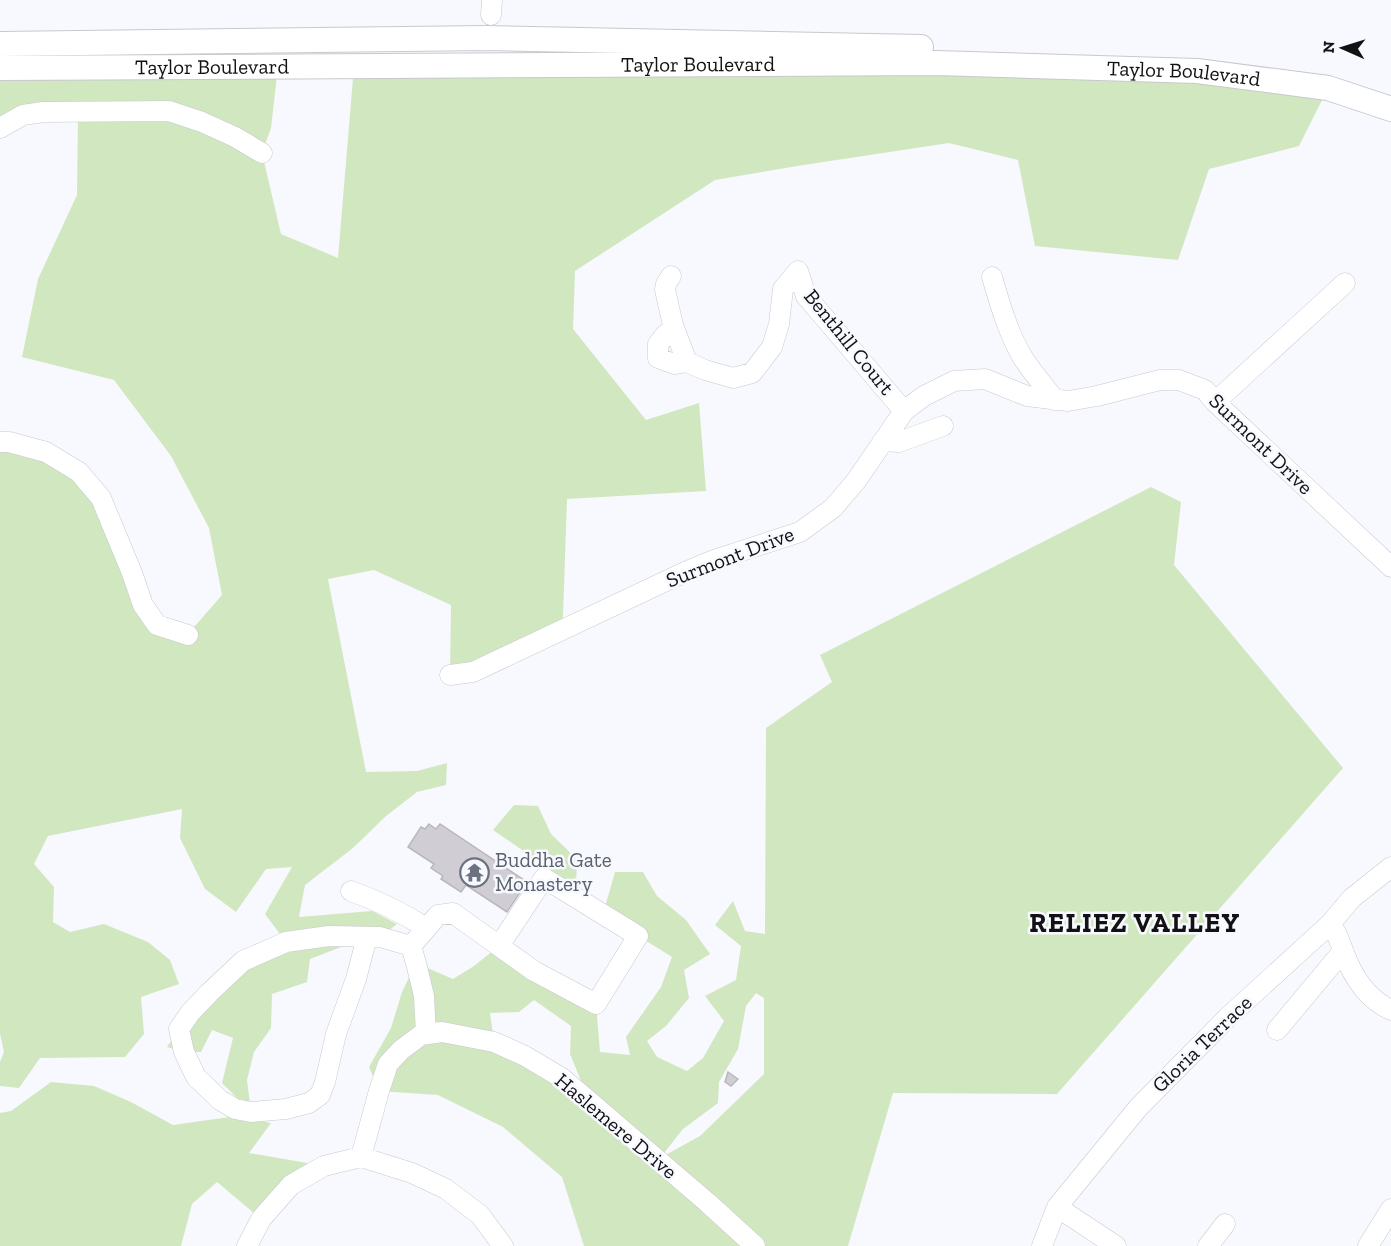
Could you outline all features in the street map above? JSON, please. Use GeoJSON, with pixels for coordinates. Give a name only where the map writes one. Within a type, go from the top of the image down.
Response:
{"type":"FeatureCollection","features":[{"type":"Feature","properties":{"kind":"main road","name":"Taylor Boulevard"},"geometry":{"type":"LineString","coordinates":[[0,44],[486,38],[996,48],[1203,58],[1332,72],[1391,91]]}},
{"type":"Feature","properties":{"kind":"main road","name":"Taylor Boulevard"},"geometry":{"type":"LineString","coordinates":[[0,68],[960,63],[1197,70],[1328,88],[1391,109]]}},
{"type":"Feature","properties":{"kind":"street"},"geometry":{"type":"LineString","coordinates":[[0,128],[23,115],[43,112],[169,111],[202,122],[235,137],[262,153]]}},
{"type":"Feature","properties":{"kind":"street","name":"Benthill Court"},"geometry":{"type":"LineString","coordinates":[[671,276],[665,290],[675,331],[687,362],[733,378],[752,373],[772,347],[779,324],[783,289],[798,271],[806,296],[904,411]]}},
{"type":"Feature","properties":{"kind":"street"},"geometry":{"type":"LineString","coordinates":[[992,277],[1017,347],[1055,400]]}},
{"type":"Feature","properties":{"kind":"street"},"geometry":{"type":"LineString","coordinates":[[1215,402],[1346,283]]}},
{"type":"Feature","properties":{"kind":"street","name":"Surmont Drive"},"geometry":{"type":"LineString","coordinates":[[450,675],[473,672],[714,560],[800,532],[833,508],[856,481],[904,411],[924,396],[954,381],[985,379],[1027,396],[1068,401],[1160,380],[1179,380],[1204,390],[1311,504],[1391,567]]}},
{"type":"Feature","properties":{"kind":"street"},"geometry":{"type":"LineString","coordinates":[[883,441],[899,442],[943,426]]}},
{"type":"Feature","properties":{"kind":"street"},"geometry":{"type":"LineString","coordinates":[[0,442],[9,442],[46,452],[79,472],[101,498],[143,605],[157,625],[188,634]]}},
{"type":"Feature","properties":{"kind":"street","name":"Gloria Terrace"},"geometry":{"type":"LineString","coordinates":[[1042,1246],[1057,1208],[1138,1108],[1228,1017],[1330,924],[1352,898],[1391,867]]}},
{"type":"Feature","properties":{"kind":"street"},"geometry":{"type":"LineString","coordinates":[[411,946],[438,915],[453,913],[499,946],[534,970],[596,1004],[638,936],[544,878],[499,946]]}},
{"type":"Feature","properties":{"kind":"street"},"geometry":{"type":"LineString","coordinates":[[351,891],[380,902],[426,928]]}},
{"type":"Feature","properties":{"kind":"street"},"geometry":{"type":"LineString","coordinates":[[1330,924],[1362,987],[1391,1010]]}},
{"type":"Feature","properties":{"kind":"street"},"geometry":{"type":"LineString","coordinates":[[367,937],[356,979],[336,1034],[320,1095],[309,1103],[286,1109],[251,1112],[235,1109],[219,1101],[196,1077],[184,1052],[180,1029],[190,1013],[243,961],[286,942],[329,936],[380,937],[411,946]]}},
{"type":"Feature","properties":{"kind":"street"},"geometry":{"type":"LineString","coordinates":[[361,1157],[388,1064],[420,1035],[426,1034],[424,996],[411,946]]}},
{"type":"Feature","properties":{"kind":"street"},"geometry":{"type":"LineString","coordinates":[[1277,1030],[1343,951]]}},
{"type":"Feature","properties":{"kind":"street"},"geometry":{"type":"LineString","coordinates":[[424,996],[455,1035]]}},
{"type":"Feature","properties":{"kind":"street","name":"Haslemere Drive"},"geometry":{"type":"LineString","coordinates":[[426,1034],[442,1032],[494,1042],[525,1056],[562,1078],[755,1246]]}},
{"type":"Feature","properties":{"kind":"street"},"geometry":{"type":"LineString","coordinates":[[247,1246],[261,1220],[291,1185],[324,1166],[361,1157],[412,1173],[446,1189],[480,1215],[503,1246]]}},
{"type":"Feature","properties":{"kind":"street"},"geometry":{"type":"LineString","coordinates":[[1057,1208],[1116,1246]]}},
{"type":"Feature","properties":{"kind":"street"},"geometry":{"type":"LineString","coordinates":[[1368,1246],[1391,1209]]}},
{"type":"Feature","properties":{"kind":"street"},"geometry":{"type":"LineString","coordinates":[[1208,1246],[1225,1224]]}},
{"type":"Feature","properties":{"kind":"green space"},"geometry":{"type":"Polygon","coordinates":[[[937,63],[1328,88],[1299,146],[1209,169],[1178,260],[1035,246],[1018,160],[949,143],[715,180],[575,271],[573,329],[646,420],[699,403],[706,491],[567,499],[563,616],[560,631],[450,675],[451,605],[374,570],[328,579],[366,772],[417,771],[447,763],[446,785],[417,792],[386,816],[353,848],[305,885],[299,917],[372,911],[397,924],[380,937],[367,937],[310,959],[307,982],[272,994],[271,1028],[254,1052],[247,1080],[251,1112],[222,1083],[233,1038],[212,1030],[201,1052],[184,1052],[167,1047],[190,1013],[209,993],[286,942],[265,914],[292,867],[266,869],[236,912],[205,889],[180,838],[182,809],[48,836],[34,864],[54,887],[53,922],[70,932],[104,924],[148,942],[170,960],[179,984],[141,997],[144,1034],[125,1057],[40,1058],[19,1088],[0,1086],[0,1062],[4,1052],[0,1034],[0,442],[79,472],[143,605],[188,634],[222,595],[209,528],[171,456],[114,380],[22,357],[38,279],[77,195],[78,113],[0,128],[0,68],[278,67],[271,128],[262,153],[281,234],[338,258],[354,66],[937,63]]]}},
{"type":"Feature","properties":{"kind":"green space"},"geometry":{"type":"Polygon","coordinates":[[[1151,487],[1181,502],[1174,565],[1343,768],[1057,1094],[893,1093],[848,1246],[584,1246],[562,1177],[503,1127],[438,1095],[379,1091],[369,1067],[391,1028],[402,992],[416,963],[453,979],[499,946],[596,1004],[600,1052],[630,1055],[626,1037],[661,987],[672,957],[603,914],[615,872],[643,872],[657,896],[686,920],[710,954],[684,970],[689,998],[666,1026],[647,1041],[657,1057],[687,1071],[703,1058],[724,1021],[705,996],[736,980],[741,946],[715,925],[733,901],[745,931],[765,934],[766,728],[832,682],[820,655],[1151,487]],[[756,993],[746,1006],[738,1049],[719,1082],[718,1103],[683,1129],[660,1158],[700,1136],[764,1074],[764,998],[756,993]],[[534,1000],[519,1012],[490,1013],[494,1042],[589,1100],[570,1054],[571,1026],[534,1000]]]}},
{"type":"Feature","properties":{"kind":"green space"},"geometry":{"type":"Polygon","coordinates":[[[514,805],[538,806],[551,834],[577,859],[576,887],[493,830],[514,805]]]}},
{"type":"Feature","properties":{"kind":"green space"},"geometry":{"type":"Polygon","coordinates":[[[51,1082],[94,1086],[131,1102],[173,1125],[237,1116],[271,1123],[249,1153],[324,1166],[261,1219],[217,1182],[192,1204],[181,1246],[0,1246],[0,1113],[11,1111],[51,1082]]]}},
{"type":"Feature","properties":{"kind":"building","name":"Buddha Gate Monastery"},"geometry":{"type":"Polygon","coordinates":[[[429,824],[436,829],[440,824],[527,882],[507,912],[466,885],[461,892],[441,879],[443,876],[431,868],[434,864],[408,847],[421,827],[425,829],[429,824]]]}},
{"type":"Feature","properties":{"kind":"building"},"geometry":{"type":"Polygon","coordinates":[[[728,1072],[738,1079],[731,1086],[725,1082],[728,1072]]]}},
{"type":"Feature","properties":{"kind":"place","name":"Buddha Gate Monastery"},"geometry":{"type":"Point","coordinates":[474,872]}},
{"type":"Feature","properties":{"kind":"district","name":"RELIEZ VALLEY"},"geometry":{"type":"Point","coordinates":[1135,923]}}]}
